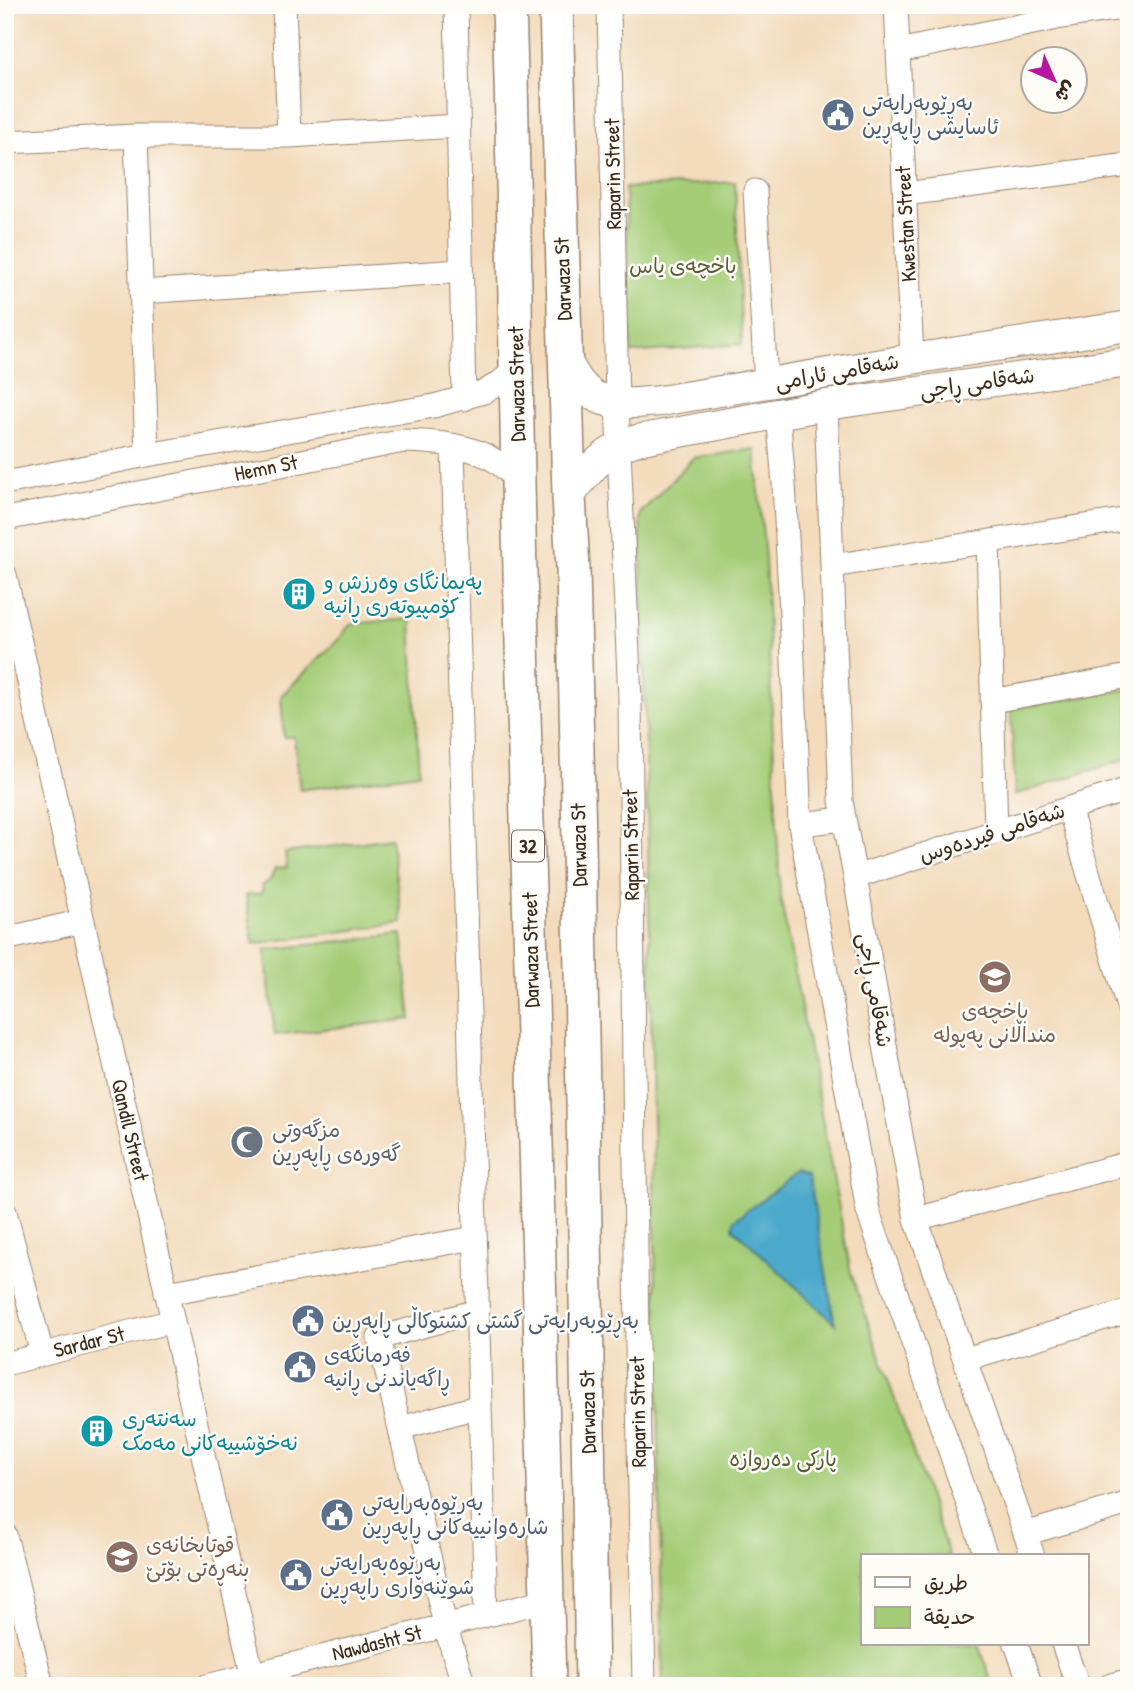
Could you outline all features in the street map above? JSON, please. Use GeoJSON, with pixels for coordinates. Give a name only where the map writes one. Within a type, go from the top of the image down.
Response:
{"type":"FeatureCollection","features":[{"type":"Feature","properties":{"kind":"highway","name":"Darwaza Street"},"geometry":{"type":"LineString","coordinates":[[509,5],[518,480],[549,1686]]}},
{"type":"Feature","properties":{"kind":"highway","name":"Darwaza St"},"geometry":{"type":"LineString","coordinates":[[556,5],[574,596],[592,1686]]}},
{"type":"Feature","properties":{"kind":"highway"},"geometry":{"type":"LineString","coordinates":[[534,1118],[583,1117]]}},
{"type":"Feature","properties":{"kind":"main road","name":"شەقامی ئارامی"},"geometry":{"type":"LineString","coordinates":[[565,359],[580,384],[591,394],[617,404],[660,401],[1129,326]]}},
{"type":"Feature","properties":{"kind":"main road","name":"شەقامی ڕاجی"},"geometry":{"type":"LineString","coordinates":[[569,496],[598,460],[620,446],[636,440],[826,405],[1129,362]]}},
{"type":"Feature","properties":{"kind":"main road"},"geometry":{"type":"LineString","coordinates":[[660,401],[655,406],[652,418],[660,435]]}},
{"type":"Feature","properties":{"kind":"street"},"geometry":{"type":"LineString","coordinates":[[284,5],[289,135]]}},
{"type":"Feature","properties":{"kind":"street"},"geometry":{"type":"LineString","coordinates":[[456,5],[464,398]]}},
{"type":"Feature","properties":{"kind":"street","name":"Raparin Street"},"geometry":{"type":"LineString","coordinates":[[609,5],[617,404],[630,699],[637,1359],[644,1686]]}},
{"type":"Feature","properties":{"kind":"street","name":"Kwestan Street"},"geometry":{"type":"LineString","coordinates":[[895,5],[912,359]]}},
{"type":"Feature","properties":{"kind":"street"},"geometry":{"type":"LineString","coordinates":[[898,51],[1057,12],[1129,7]]}},
{"type":"Feature","properties":{"kind":"street"},"geometry":{"type":"LineString","coordinates":[[5,142],[136,136],[289,135],[458,126]]}},
{"type":"Feature","properties":{"kind":"street"},"geometry":{"type":"LineString","coordinates":[[136,136],[147,455]]}},
{"type":"Feature","properties":{"kind":"street"},"geometry":{"type":"LineString","coordinates":[[905,194],[1129,165]]}},
{"type":"Feature","properties":{"kind":"street"},"geometry":{"type":"LineString","coordinates":[[755,191],[766,384]]}},
{"type":"Feature","properties":{"kind":"street"},"geometry":{"type":"LineString","coordinates":[[141,292],[461,271]]}},
{"type":"Feature","properties":{"kind":"street","name":"Hemn St"},"geometry":{"type":"LineString","coordinates":[[5,483],[147,455],[384,415],[464,398],[484,392],[517,369]]}},
{"type":"Feature","properties":{"kind":"street","name":"شەقامی ڕاجی"},"geometry":{"type":"LineString","coordinates":[[826,405],[841,801],[844,819],[916,1219],[1032,1554]]}},
{"type":"Feature","properties":{"kind":"street"},"geometry":{"type":"LineString","coordinates":[[778,414],[790,592],[800,824],[868,1211],[985,1554]]}},
{"type":"Feature","properties":{"kind":"street","name":"Hemn St"},"geometry":{"type":"LineString","coordinates":[[5,519],[404,441],[453,446],[485,456],[497,462],[518,480]]}},
{"type":"Feature","properties":{"kind":"street"},"geometry":{"type":"LineString","coordinates":[[453,446],[486,1615]]}},
{"type":"Feature","properties":{"kind":"street"},"geometry":{"type":"LineString","coordinates":[[832,566],[1129,519]]}},
{"type":"Feature","properties":{"kind":"street"},"geometry":{"type":"LineString","coordinates":[[988,542],[996,832]]}},
{"type":"Feature","properties":{"kind":"street","name":"Qandil Street"},"geometry":{"type":"LineString","coordinates":[[5,575],[254,1680]]}},
{"type":"Feature","properties":{"kind":"street"},"geometry":{"type":"LineString","coordinates":[[992,701],[1129,676]]}},
{"type":"Feature","properties":{"kind":"street","name":"شەقامی فیردەوس"},"geometry":{"type":"LineString","coordinates":[[855,877],[1129,789]]}},
{"type":"Feature","properties":{"kind":"street"},"geometry":{"type":"LineString","coordinates":[[1069,808],[1129,1010]]}},
{"type":"Feature","properties":{"kind":"street"},"geometry":{"type":"LineString","coordinates":[[800,824],[844,819]]}},
{"type":"Feature","properties":{"kind":"street"},"geometry":{"type":"LineString","coordinates":[[5,939],[83,921]]}},
{"type":"Feature","properties":{"kind":"street"},"geometry":{"type":"LineString","coordinates":[[916,1219],[1129,1163]]}},
{"type":"Feature","properties":{"kind":"street"},"geometry":{"type":"LineString","coordinates":[[5,1212],[43,1354]]}},
{"type":"Feature","properties":{"kind":"street"},"geometry":{"type":"LineString","coordinates":[[166,1293],[475,1238]]}},
{"type":"Feature","properties":{"kind":"street"},"geometry":{"type":"LineString","coordinates":[[464,1686],[445,1625],[379,1338],[477,1311]]}},
{"type":"Feature","properties":{"kind":"street"},"geometry":{"type":"LineString","coordinates":[[965,1359],[1129,1311]]}},
{"type":"Feature","properties":{"kind":"street","name":"Sardar St"},"geometry":{"type":"LineString","coordinates":[[5,1364],[173,1321]]}},
{"type":"Feature","properties":{"kind":"street"},"geometry":{"type":"LineString","coordinates":[[401,1428],[480,1406]]}},
{"type":"Feature","properties":{"kind":"street"},"geometry":{"type":"LineString","coordinates":[[1025,1534],[1129,1503]]}},
{"type":"Feature","properties":{"kind":"street"},"geometry":{"type":"LineString","coordinates":[[5,1535],[42,1686]]}},
{"type":"Feature","properties":{"kind":"street","name":"Nawdasht St"},"geometry":{"type":"LineString","coordinates":[[207,1686],[254,1680],[445,1625],[547,1600]]}},
{"type":"Feature","properties":{"kind":"street"},"geometry":{"type":"LineString","coordinates":[[1017,1646],[1031,1686]]}},
{"type":"Feature","properties":{"kind":"street"},"geometry":{"type":"LineString","coordinates":[[1064,1646],[1077,1686]]}},
{"type":"Feature","properties":{"kind":"street"},"geometry":{"type":"LineString","coordinates":[[1110,1686],[1129,1680]]}},
{"type":"Feature","properties":{"kind":"green space","name":"باخچەی یاس"},"geometry":{"type":"Polygon","coordinates":[[[735,182],[742,344],[631,353],[625,188],[735,182]]]}},
{"type":"Feature","properties":{"kind":"green space","name":"پارکی دەروازە"},"geometry":{"type":"Polygon","coordinates":[[[755,449],[765,559],[780,895],[851,1273],[948,1554],[861,1554],[861,1646],[980,1646],[993,1686],[663,1686],[640,514],[693,458],[755,449]]]}},
{"type":"Feature","properties":{"kind":"green space"},"geometry":{"type":"Polygon","coordinates":[[[411,619],[419,773],[300,790],[294,737],[284,737],[281,696],[340,638],[350,624],[411,619]]]}},
{"type":"Feature","properties":{"kind":"green space"},"geometry":{"type":"Polygon","coordinates":[[[1129,689],[1129,758],[1015,795],[1011,709],[1129,689]]]}},
{"type":"Feature","properties":{"kind":"green space"},"geometry":{"type":"Polygon","coordinates":[[[391,838],[402,923],[253,944],[246,895],[262,893],[263,885],[270,880],[275,869],[287,868],[285,853],[391,838]]]}},
{"type":"Feature","properties":{"kind":"green space"},"geometry":{"type":"Polygon","coordinates":[[[402,934],[411,1019],[275,1035],[265,950],[402,934]]]}},
{"type":"Feature","properties":{"kind":"water"},"geometry":{"type":"Polygon","coordinates":[[[798,1173],[809,1177],[835,1324],[733,1228],[734,1220],[798,1173]]]}},
{"type":"Feature","properties":{"kind":"place","name":"بەڕێوبەرایەتی ئاسایشی ڕاپەڕین"},"geometry":{"type":"Point","coordinates":[838,115]}},
{"type":"Feature","properties":{"kind":"place","name":"پەیمانگای وەرزش و کۆمپیوتەری ڕانیە"},"geometry":{"type":"Point","coordinates":[299,594]}},
{"type":"Feature","properties":{"kind":"place","name":"باخچەی منداڵانی پەپولە"},"geometry":{"type":"Point","coordinates":[995,977]}},
{"type":"Feature","properties":{"kind":"place","name":"مزگەوتی گەورەی ڕاپەڕین"},"geometry":{"type":"Point","coordinates":[247,1142]}},
{"type":"Feature","properties":{"kind":"place","name":"بەڕێوبەرایەتی گشتی کشتوکاڵی ڕاپەڕین"},"geometry":{"type":"Point","coordinates":[308,1321]}},
{"type":"Feature","properties":{"kind":"place","name":"فەرمانگەی ڕاگەیاندنی ڕانیە"},"geometry":{"type":"Point","coordinates":[300,1367]}},
{"type":"Feature","properties":{"kind":"place","name":"سەنتەری نەخۆشییەکانی مەمک"},"geometry":{"type":"Point","coordinates":[97,1431]}},
{"type":"Feature","properties":{"kind":"place","name":"بەڕێوەبەرایەتی شارەوانییەکانی ڕاپەڕین"},"geometry":{"type":"Point","coordinates":[337,1515]}},
{"type":"Feature","properties":{"kind":"place","name":"قوتابخانەی بنەڕەتی بۆتێ"},"geometry":{"type":"Point","coordinates":[122,1557]}},
{"type":"Feature","properties":{"kind":"place","name":"بەڕێوەبەرایەتی شوێنەواری راپەڕین"},"geometry":{"type":"Point","coordinates":[296,1575]}}]}
